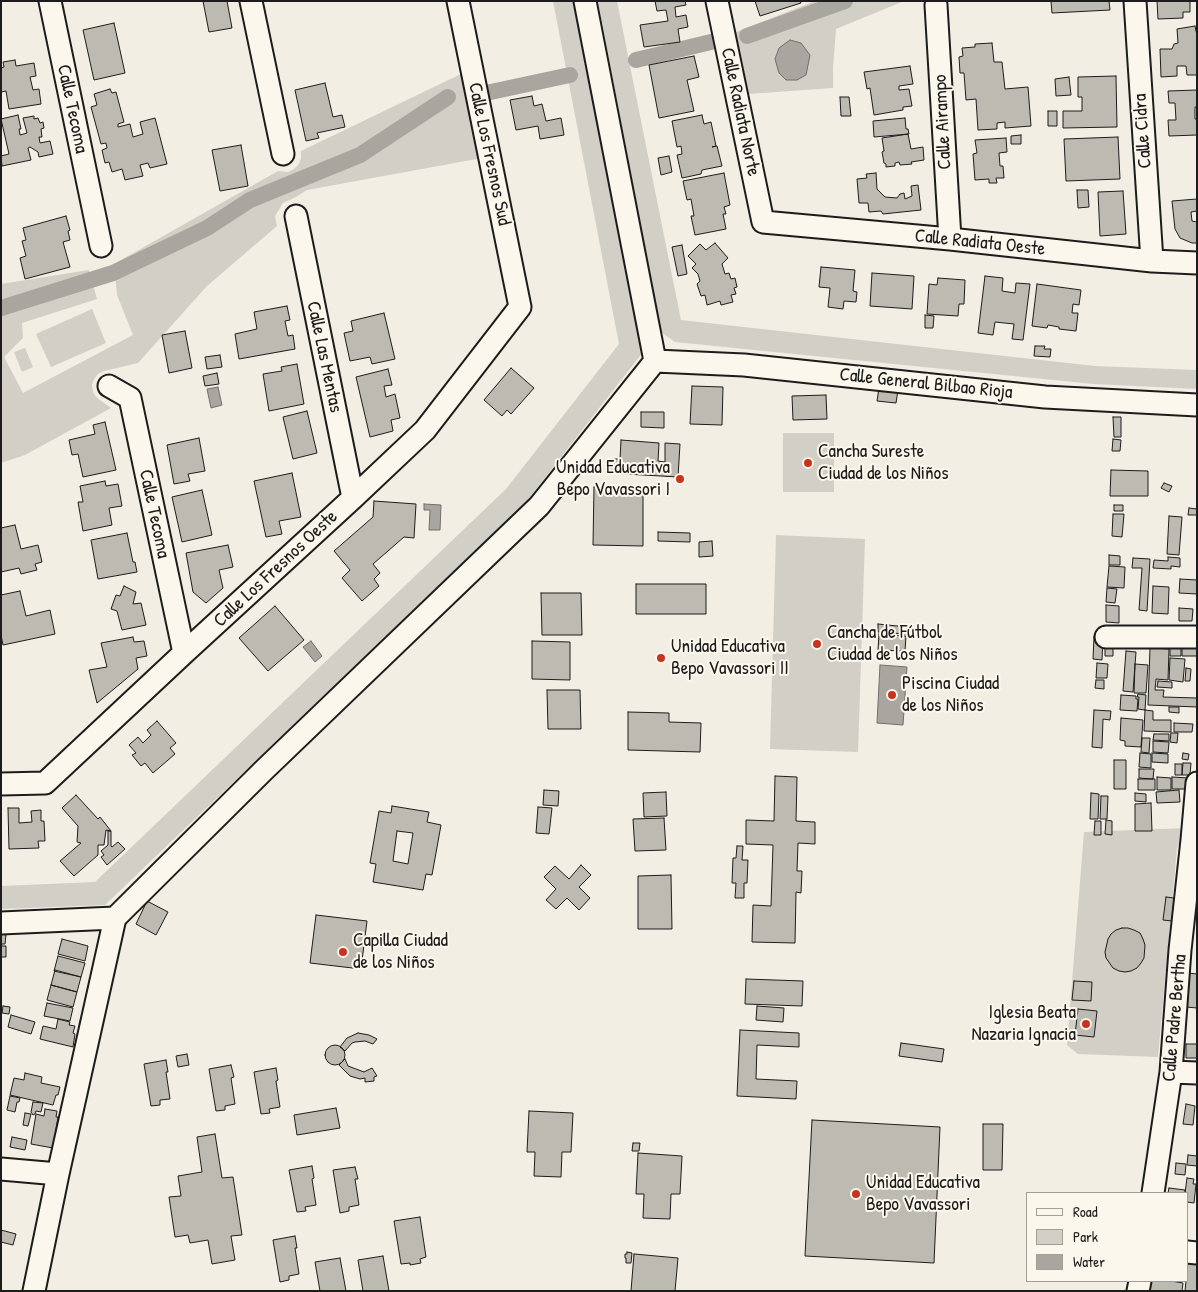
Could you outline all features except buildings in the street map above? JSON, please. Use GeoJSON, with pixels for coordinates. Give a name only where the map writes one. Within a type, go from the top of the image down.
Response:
{"type":"FeatureCollection","features":[{"type":"Feature","properties":{"kind":"street","name":"Calle Tecoma"},"geometry":{"type":"LineString","coordinates":[[50,1],[101,246]]}},
{"type":"Feature","properties":{"kind":"street"},"geometry":{"type":"LineString","coordinates":[[251,1],[283,154]]}},
{"type":"Feature","properties":{"kind":"street","name":"Calle Los Fresnos Sud"},"geometry":{"type":"LineString","coordinates":[[458,1],[520,307]]}},
{"type":"Feature","properties":{"kind":"street"},"geometry":{"type":"LineString","coordinates":[[34,1291],[115,918],[264,770],[539,506],[655,360],[585,1]]}},
{"type":"Feature","properties":{"kind":"street","name":"Calle Radiata Norte"},"geometry":{"type":"LineString","coordinates":[[717,1],[763,222]]}},
{"type":"Feature","properties":{"kind":"street","name":"Calle Cidra"},"geometry":{"type":"LineString","coordinates":[[1134,1],[1152,261]]}},
{"type":"Feature","properties":{"kind":"street","name":"Calle Airampo"},"geometry":{"type":"LineString","coordinates":[[936,5],[950,239]]}},
{"type":"Feature","properties":{"kind":"street","name":"Calle Las Mentas"},"geometry":{"type":"LineString","coordinates":[[296,216],[353,498]]}},
{"type":"Feature","properties":{"kind":"street","name":"Calle Radiata Oeste"},"geometry":{"type":"LineString","coordinates":[[763,222],[950,239],[1152,261],[1197,263]]}},
{"type":"Feature","properties":{"kind":"street","name":"Calle Los Fresnos Oeste"},"geometry":{"type":"LineString","coordinates":[[2,780],[45,783],[425,430],[520,307]]}},
{"type":"Feature","properties":{"kind":"street","name":"Calle General Bilbao Rioja"},"geometry":{"type":"LineString","coordinates":[[655,360],[744,364],[1045,397],[1197,405]]}},
{"type":"Feature","properties":{"kind":"street","name":"Calle Tecoma"},"geometry":{"type":"LineString","coordinates":[[110,386],[130,398],[184,653]]}},
{"type":"Feature","properties":{"kind":"street"},"geometry":{"type":"LineString","coordinates":[[1106,638],[1197,637]]}},
{"type":"Feature","properties":{"kind":"street","name":"Calle Padre Bertha"},"geometry":{"type":"LineString","coordinates":[[1153,1192],[1189,950],[1197,783]]}},
{"type":"Feature","properties":{"kind":"street"},"geometry":{"type":"LineString","coordinates":[[1,923],[115,918]]}},
{"type":"Feature","properties":{"kind":"street"},"geometry":{"type":"LineString","coordinates":[[1171,1072],[1197,1073]]}},
{"type":"Feature","properties":{"kind":"street"},"geometry":{"type":"LineString","coordinates":[[1,1169],[58,1174]]}},
{"type":"Feature","properties":{"kind":"green space"},"geometry":{"type":"Polygon","coordinates":[[[553,1],[574,1],[643,352],[526,502],[105,905],[1,909],[1,886],[95,882],[506,489],[619,344],[553,1]]]}},
{"type":"Feature","properties":{"kind":"green space"},"geometry":{"type":"Polygon","coordinates":[[[598,1],[617,1],[681,320],[1095,366],[1197,370],[1197,389],[1093,384],[675,342],[661,332],[598,1]]]}},
{"type":"Feature","properties":{"kind":"green space"},"geometry":{"type":"Polygon","coordinates":[[[815,1],[904,1],[836,29],[833,88],[748,94],[736,32],[815,1]]]}},
{"type":"Feature","properties":{"kind":"green space"},"geometry":{"type":"Polygon","coordinates":[[[465,72],[482,158],[307,190],[283,203],[275,216],[277,226],[207,286],[138,363],[98,374],[92,385],[93,392],[96,397],[111,408],[25,455],[1,463],[1,284],[89,270],[97,299],[22,323],[23,338],[4,357],[23,393],[133,335],[117,295],[114,264],[278,171],[288,172],[294,169],[299,164],[301,151],[465,72]]]}},
{"type":"Feature","properties":{"kind":"green space"},"geometry":{"type":"Polygon","coordinates":[[[92,309],[106,343],[51,367],[36,334],[92,309]]]}},
{"type":"Feature","properties":{"kind":"green space"},"geometry":{"type":"Polygon","coordinates":[[[25,348],[33,367],[22,372],[14,352],[25,348]]]}},
{"type":"Feature","properties":{"kind":"green space","name":"Cancha Sureste Ciudad de los Niños"},"geometry":{"type":"Polygon","coordinates":[[[783,433],[834,433],[834,492],[783,492],[783,433]]]}},
{"type":"Feature","properties":{"kind":"green space","name":"Cancha de Fútbol Ciudad de los Niños"},"geometry":{"type":"Polygon","coordinates":[[[776,535],[865,539],[858,752],[770,749],[776,535]]]}},
{"type":"Feature","properties":{"kind":"green space"},"geometry":{"type":"Polygon","coordinates":[[[1186,828],[1177,848],[1158,1057],[1078,1054],[1067,1045],[1084,832],[1186,828]]]}},
{"type":"Feature","properties":{"kind":"water"},"geometry":{"type":"Polygon","coordinates":[[[790,40],[801,43],[810,55],[806,75],[797,80],[786,80],[779,73],[775,59],[779,48],[790,40]]]}},
{"type":"Feature","properties":{"kind":"water"},"geometry":{"type":"Polygon","coordinates":[[[218,387],[222,405],[211,408],[207,389],[218,387]]]}},
{"type":"Feature","properties":{"kind":"water"},"geometry":{"type":"Polygon","coordinates":[[[424,504],[441,505],[440,530],[429,530],[430,510],[424,510],[424,504]]]}},
{"type":"Feature","properties":{"kind":"water"},"geometry":{"type":"Polygon","coordinates":[[[311,641],[322,656],[315,662],[303,647],[311,641]]]}},
{"type":"Feature","properties":{"kind":"water","name":"Piscina Ciudad de los Niños"},"geometry":{"type":"Polygon","coordinates":[[[880,665],[907,667],[903,725],[877,723],[880,665]]]}},
{"type":"Feature","properties":{"kind":"waterway"},"geometry":{"type":"LineString","coordinates":[[747,36],[845,1]]}},
{"type":"Feature","properties":{"kind":"waterway"},"geometry":{"type":"LineString","coordinates":[[636,60],[711,42]]}},
{"type":"Feature","properties":{"kind":"waterway"},"geometry":{"type":"LineString","coordinates":[[486,93],[570,75]]}},
{"type":"Feature","properties":{"kind":"waterway"},"geometry":{"type":"LineString","coordinates":[[1,308],[113,273],[207,228],[250,200],[360,155],[448,97]]}},
{"type":"Feature","properties":{"kind":"place","name":"Cancha Sureste Ciudad de los Niños"},"geometry":{"type":"Point","coordinates":[808,463]}},
{"type":"Feature","properties":{"kind":"place","name":"Unidad Educativa Bepo Vavassori I"},"geometry":{"type":"Point","coordinates":[680,479]}},
{"type":"Feature","properties":{"kind":"place","name":"Cancha de Fútbol Ciudad de los Niños"},"geometry":{"type":"Point","coordinates":[817,644]}},
{"type":"Feature","properties":{"kind":"place","name":"Unidad Educativa Bepo Vavassori II"},"geometry":{"type":"Point","coordinates":[661,658]}},
{"type":"Feature","properties":{"kind":"place","name":"Piscina Ciudad de los Niños"},"geometry":{"type":"Point","coordinates":[892,695]}},
{"type":"Feature","properties":{"kind":"place","name":"Capilla Ciudad de los Niños"},"geometry":{"type":"Point","coordinates":[343,952]}},
{"type":"Feature","properties":{"kind":"place","name":"Iglesia Beata Nazaria Ignacia"},"geometry":{"type":"Point","coordinates":[1086,1024]}},
{"type":"Feature","properties":{"kind":"place","name":"Unidad Educativa Bepo Vavassori"},"geometry":{"type":"Point","coordinates":[856,1194]}}]}
